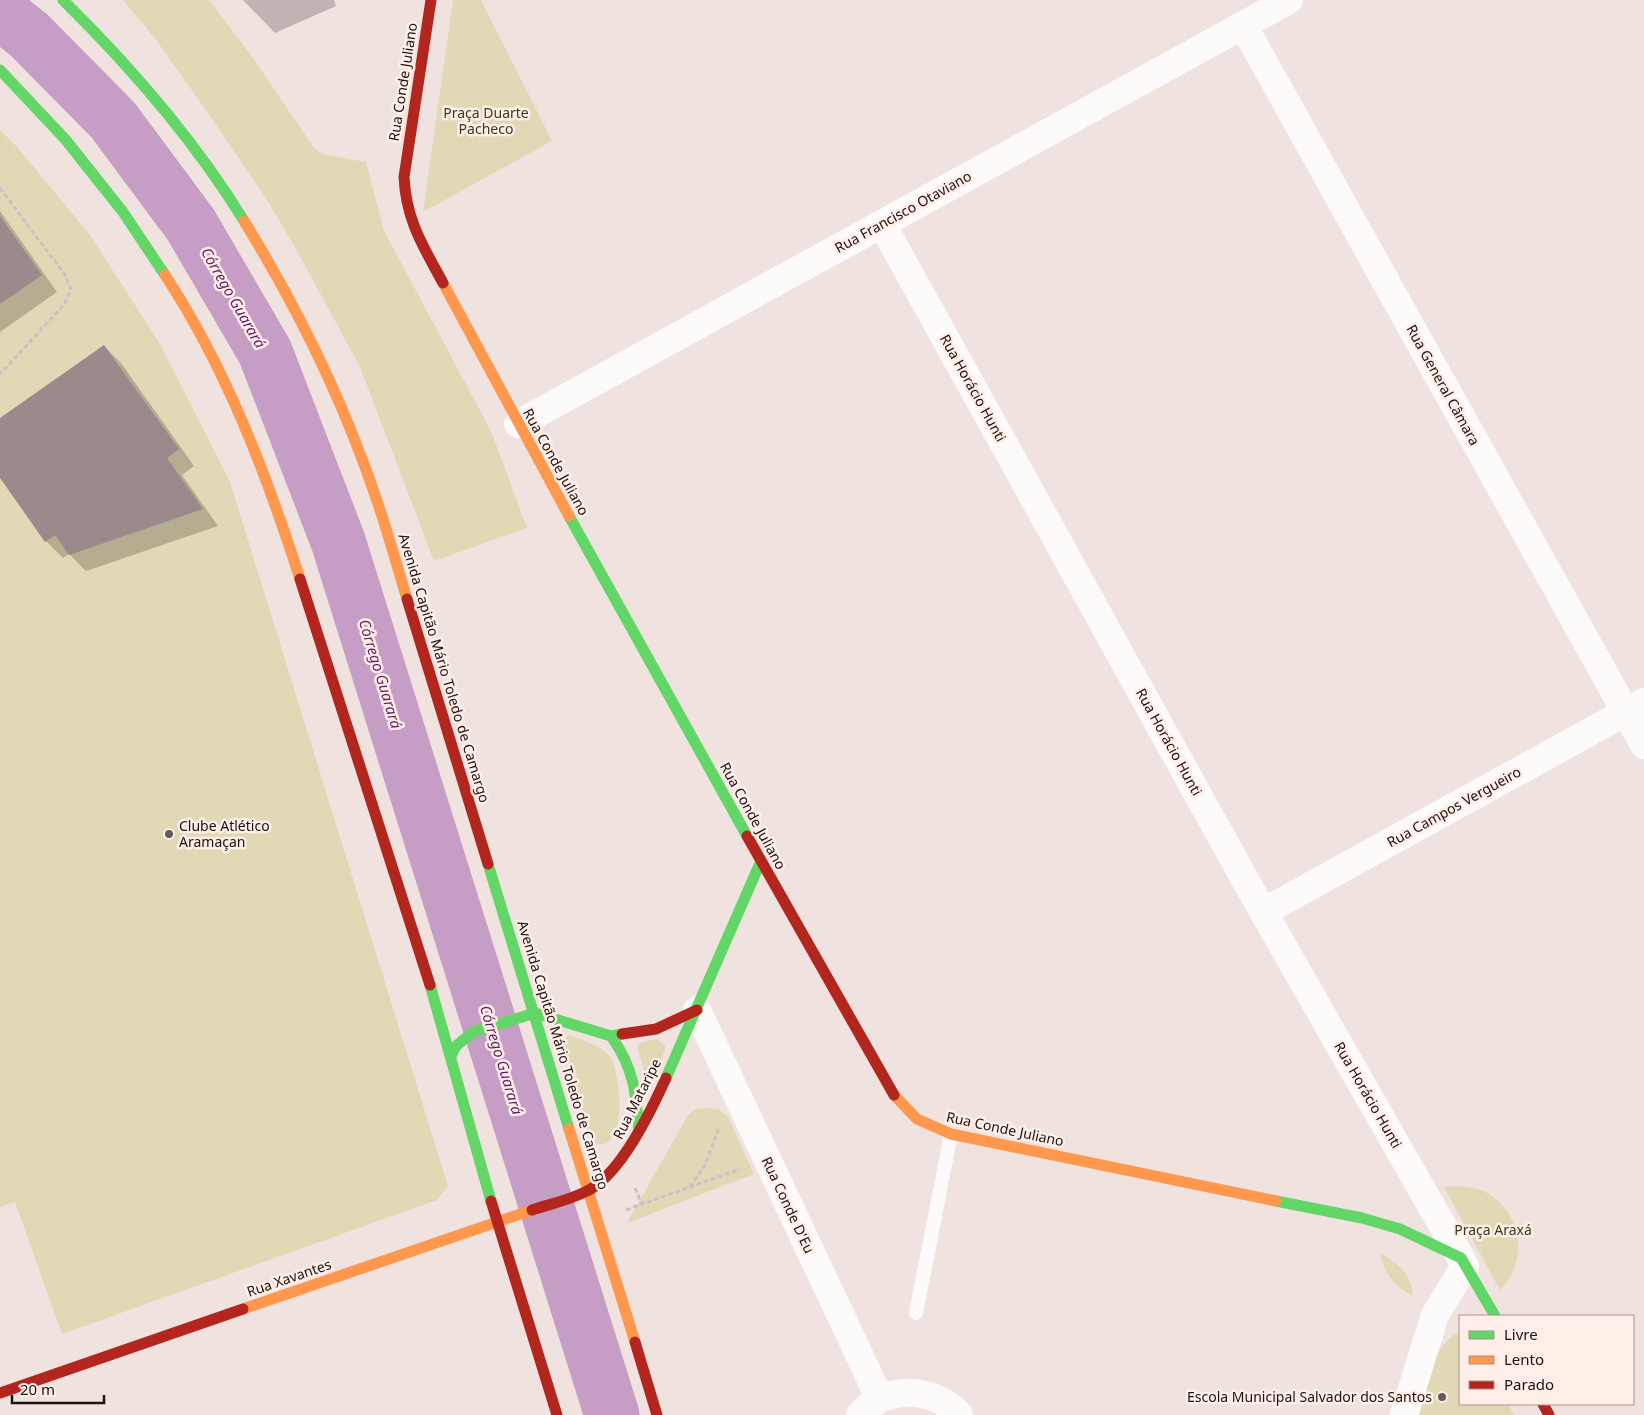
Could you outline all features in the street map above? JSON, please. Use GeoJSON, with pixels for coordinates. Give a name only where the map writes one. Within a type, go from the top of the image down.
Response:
{"type":"FeatureCollection","features":[{"type":"Feature","properties":{"kind":"street","name":"Avenida Capitão Mário Toledo de Camargo"},"geometry":{"type":"LineString","coordinates":[[63,0],[101,37],[191,141],[242,217],[287,294],[328,378],[377,500],[657,1415]]}},
{"type":"Feature","properties":{"kind":"street","name":"Rua Conde Juliano"},"geometry":{"type":"LineString","coordinates":[[431,0],[404,177],[405,202],[416,234],[518,424],[761,862],[892,1092],[909,1115],[927,1126],[951,1134],[1362,1218],[1400,1229],[1463,1262]]}},
{"type":"Feature","properties":{"kind":"street","name":"Rua Francisco Otaviano"},"geometry":{"type":"LineString","coordinates":[[518,424],[1289,0]]}},
{"type":"Feature","properties":{"kind":"street","name":"Rua General Câmara"},"geometry":{"type":"LineString","coordinates":[[1243,25],[1635,707],[1644,745]]}},
{"type":"Feature","properties":{"kind":"street"},"geometry":{"type":"LineString","coordinates":[[0,70],[65,139],[123,212],[174,289],[219,369],[257,454],[288,541],[451,1056],[497,1222],[557,1415]]}},
{"type":"Feature","properties":{"kind":"street","name":"Rua Horácio Hunti"},"geometry":{"type":"LineString","coordinates":[[882,224],[1264,912],[1463,1262]]}},
{"type":"Feature","properties":{"kind":"street","name":"Rua Campos Vergueiro"},"geometry":{"type":"LineString","coordinates":[[1264,912],[1635,707]]}},
{"type":"Feature","properties":{"kind":"street","name":"Rua Mataripe"},"geometry":{"type":"LineString","coordinates":[[588,1190],[606,1176],[623,1158],[639,1134],[697,1010],[761,862]]}},
{"type":"Feature","properties":{"kind":"street"},"geometry":{"type":"LineString","coordinates":[[451,1056],[456,1046],[473,1032],[535,1013],[611,1036],[656,1029],[697,1010]]}},
{"type":"Feature","properties":{"kind":"street","name":"Rua Conde D'Eu"},"geometry":{"type":"LineString","coordinates":[[697,1010],[769,1163],[870,1407]]}},
{"type":"Feature","properties":{"kind":"street"},"geometry":{"type":"LineString","coordinates":[[611,1036],[626,1056],[633,1075],[639,1134]]}},
{"type":"Feature","properties":{"kind":"street","name":"Rua Xavantes"},"geometry":{"type":"LineString","coordinates":[[0,1393],[588,1190]]}},
{"type":"Feature","properties":{"kind":"street"},"geometry":{"type":"LineString","coordinates":[[1463,1262],[1494,1315]]}},
{"type":"Feature","properties":{"kind":"street"},"geometry":{"type":"LineString","coordinates":[[1404,1415],[1435,1315],[1463,1262]]}},
{"type":"Feature","properties":{"kind":"street"},"geometry":{"type":"LineString","coordinates":[[870,1407],[910,1392],[926,1394],[942,1401],[959,1415]]}},
{"type":"Feature","properties":{"kind":"lane"},"geometry":{"type":"LineString","coordinates":[[916,1313],[951,1134]]}},
{"type":"Feature","properties":{"kind":"path"},"geometry":{"type":"LineString","coordinates":[[0,188],[65,274],[71,289],[64,305],[0,374]]}},
{"type":"Feature","properties":{"kind":"path"},"geometry":{"type":"LineString","coordinates":[[689,1188],[705,1165],[716,1141],[724,1113],[737,1095]]}},
{"type":"Feature","properties":{"kind":"path"},"geometry":{"type":"LineString","coordinates":[[597,1221],[725,1173],[769,1163]]}},
{"type":"Feature","properties":{"kind":"green space"},"geometry":{"type":"Polygon","coordinates":[[[123,0],[209,0],[251,55],[314,148],[322,154],[366,162],[384,231],[491,431],[527,528],[434,561],[360,367],[296,249],[269,203],[208,113],[154,37],[123,0]]]}},
{"type":"Feature","properties":{"kind":"green space","name":"Praça Duarte Pacheco"},"geometry":{"type":"Polygon","coordinates":[[[453,0],[481,0],[552,141],[423,212],[453,0]]]}},
{"type":"Feature","properties":{"kind":"green space","name":"Clube Atlético Aramaçan"},"geometry":{"type":"Polygon","coordinates":[[[0,130],[17,147],[90,235],[160,344],[230,482],[448,1186],[437,1200],[62,1334],[15,1202],[0,1207],[0,130]]]}},
{"type":"Feature","properties":{"kind":"green space"},"geometry":{"type":"Polygon","coordinates":[[[569,1035],[602,1049],[610,1057],[614,1066],[619,1096],[619,1112],[617,1127],[612,1138],[604,1144],[593,1142],[589,1136],[561,1045],[562,1040],[569,1035]]]}},
{"type":"Feature","properties":{"kind":"green space"},"geometry":{"type":"Polygon","coordinates":[[[656,1039],[665,1045],[665,1050],[654,1077],[650,1078],[646,1076],[637,1048],[639,1043],[656,1039]]]}},
{"type":"Feature","properties":{"kind":"green space"},"geometry":{"type":"Polygon","coordinates":[[[695,1109],[718,1109],[728,1117],[754,1174],[627,1223],[688,1115],[695,1109]]]}},
{"type":"Feature","properties":{"kind":"green space","name":"Praça Araxá"},"geometry":{"type":"Polygon","coordinates":[[[1444,1187],[1469,1187],[1487,1193],[1499,1202],[1508,1213],[1514,1225],[1518,1238],[1518,1252],[1509,1278],[1500,1290],[1444,1187]]]}},
{"type":"Feature","properties":{"kind":"green space"},"geometry":{"type":"Polygon","coordinates":[[[1380,1253],[1398,1265],[1407,1275],[1413,1296],[1400,1288],[1391,1279],[1384,1267],[1380,1253]]]}},
{"type":"Feature","properties":{"kind":"green space"},"geometry":{"type":"Polygon","coordinates":[[[1459,1333],[1459,1405],[1509,1405],[1514,1415],[1418,1415],[1431,1368],[1442,1346],[1459,1333]]]}},
{"type":"Feature","properties":{"kind":"building"},"geometry":{"type":"Polygon","coordinates":[[[0,216],[42,275],[0,304],[0,216]]]}},
{"type":"Feature","properties":{"kind":"building"},"geometry":{"type":"Polygon","coordinates":[[[104,345],[179,449],[167,458],[203,509],[69,555],[55,535],[45,542],[0,478],[0,418],[104,345]]]}},
{"type":"Feature","properties":{"kind":"waterway","name":"Córrego Guarará"},"geometry":{"type":"LineString","coordinates":[[0,12],[29,35],[113,120],[191,225],[265,352],[338,541],[612,1415]]}},
{"type":"Feature","properties":{"kind":"traffic: fast"},"geometry":{"type":"LineString","coordinates":[[63,0],[113,51],[183,133],[244,221]]}},
{"type":"Feature","properties":{"kind":"traffic: fast"},"geometry":{"type":"LineString","coordinates":[[0,70],[65,139],[123,212],[165,275]]}},
{"type":"Feature","properties":{"kind":"traffic: fast"},"geometry":{"type":"LineString","coordinates":[[569,516],[747,836]]}},
{"type":"Feature","properties":{"kind":"traffic: fast"},"geometry":{"type":"LineString","coordinates":[[666,1078],[761,861]]}},
{"type":"Feature","properties":{"kind":"traffic: fast"},"geometry":{"type":"LineString","coordinates":[[488,864],[569,1129]]}},
{"type":"Feature","properties":{"kind":"traffic: fast"},"geometry":{"type":"LineString","coordinates":[[430,985],[491,1201]]}},
{"type":"Feature","properties":{"kind":"traffic: fast"},"geometry":{"type":"LineString","coordinates":[[451,1056],[456,1046],[473,1032],[535,1013],[611,1036],[622,1034]]}},
{"type":"Feature","properties":{"kind":"traffic: fast"},"geometry":{"type":"LineString","coordinates":[[611,1036],[625,1059],[629,1070],[637,1105],[639,1131]]}},
{"type":"Feature","properties":{"kind":"traffic: fast"},"geometry":{"type":"LineString","coordinates":[[1276,1201],[1362,1218],[1400,1229],[1461,1258],[1494,1315]]}},
{"type":"Feature","properties":{"kind":"traffic: slow"},"geometry":{"type":"LineString","coordinates":[[244,221],[301,322],[335,393],[377,501],[407,599]]}},
{"type":"Feature","properties":{"kind":"traffic: slow"},"geometry":{"type":"LineString","coordinates":[[165,275],[207,347],[243,422],[273,500],[300,579]]}},
{"type":"Feature","properties":{"kind":"traffic: slow"},"geometry":{"type":"LineString","coordinates":[[443,283],[569,516]]}},
{"type":"Feature","properties":{"kind":"traffic: slow"},"geometry":{"type":"LineString","coordinates":[[894,1095],[917,1119],[951,1134],[1276,1201]]}},
{"type":"Feature","properties":{"kind":"traffic: slow"},"geometry":{"type":"LineString","coordinates":[[569,1129],[635,1342]]}},
{"type":"Feature","properties":{"kind":"traffic: slow"},"geometry":{"type":"LineString","coordinates":[[243,1309],[532,1210]]}},
{"type":"Feature","properties":{"kind":"traffic: jam"},"geometry":{"type":"LineString","coordinates":[[431,0],[404,177],[405,192],[412,220],[422,245],[443,283]]}},
{"type":"Feature","properties":{"kind":"traffic: jam"},"geometry":{"type":"LineString","coordinates":[[300,579],[430,985]]}},
{"type":"Feature","properties":{"kind":"traffic: jam"},"geometry":{"type":"LineString","coordinates":[[407,599],[488,864]]}},
{"type":"Feature","properties":{"kind":"traffic: jam"},"geometry":{"type":"LineString","coordinates":[[747,836],[894,1095]]}},
{"type":"Feature","properties":{"kind":"traffic: jam"},"geometry":{"type":"LineString","coordinates":[[622,1034],[656,1029],[697,1010]]}},
{"type":"Feature","properties":{"kind":"traffic: jam"},"geometry":{"type":"LineString","coordinates":[[532,1210],[580,1194],[600,1183],[612,1171],[634,1140],[666,1078]]}},
{"type":"Feature","properties":{"kind":"traffic: jam"},"geometry":{"type":"LineString","coordinates":[[491,1201],[557,1415]]}},
{"type":"Feature","properties":{"kind":"traffic: jam"},"geometry":{"type":"LineString","coordinates":[[0,1393],[243,1309]]}},
{"type":"Feature","properties":{"kind":"traffic: jam"},"geometry":{"type":"LineString","coordinates":[[635,1342],[657,1415]]}},
{"type":"Feature","properties":{"kind":"traffic: jam"},"geometry":{"type":"LineString","coordinates":[[1544,1405],[1549,1415]]}},
{"type":"Feature","properties":{"kind":"place","name":"Clube Atlético Aramaçan"},"geometry":{"type":"Point","coordinates":[169,834]}},
{"type":"Feature","properties":{"kind":"place","name":"Escola Municipal Salvador dos Santos"},"geometry":{"type":"Point","coordinates":[1442,1397]}}]}
